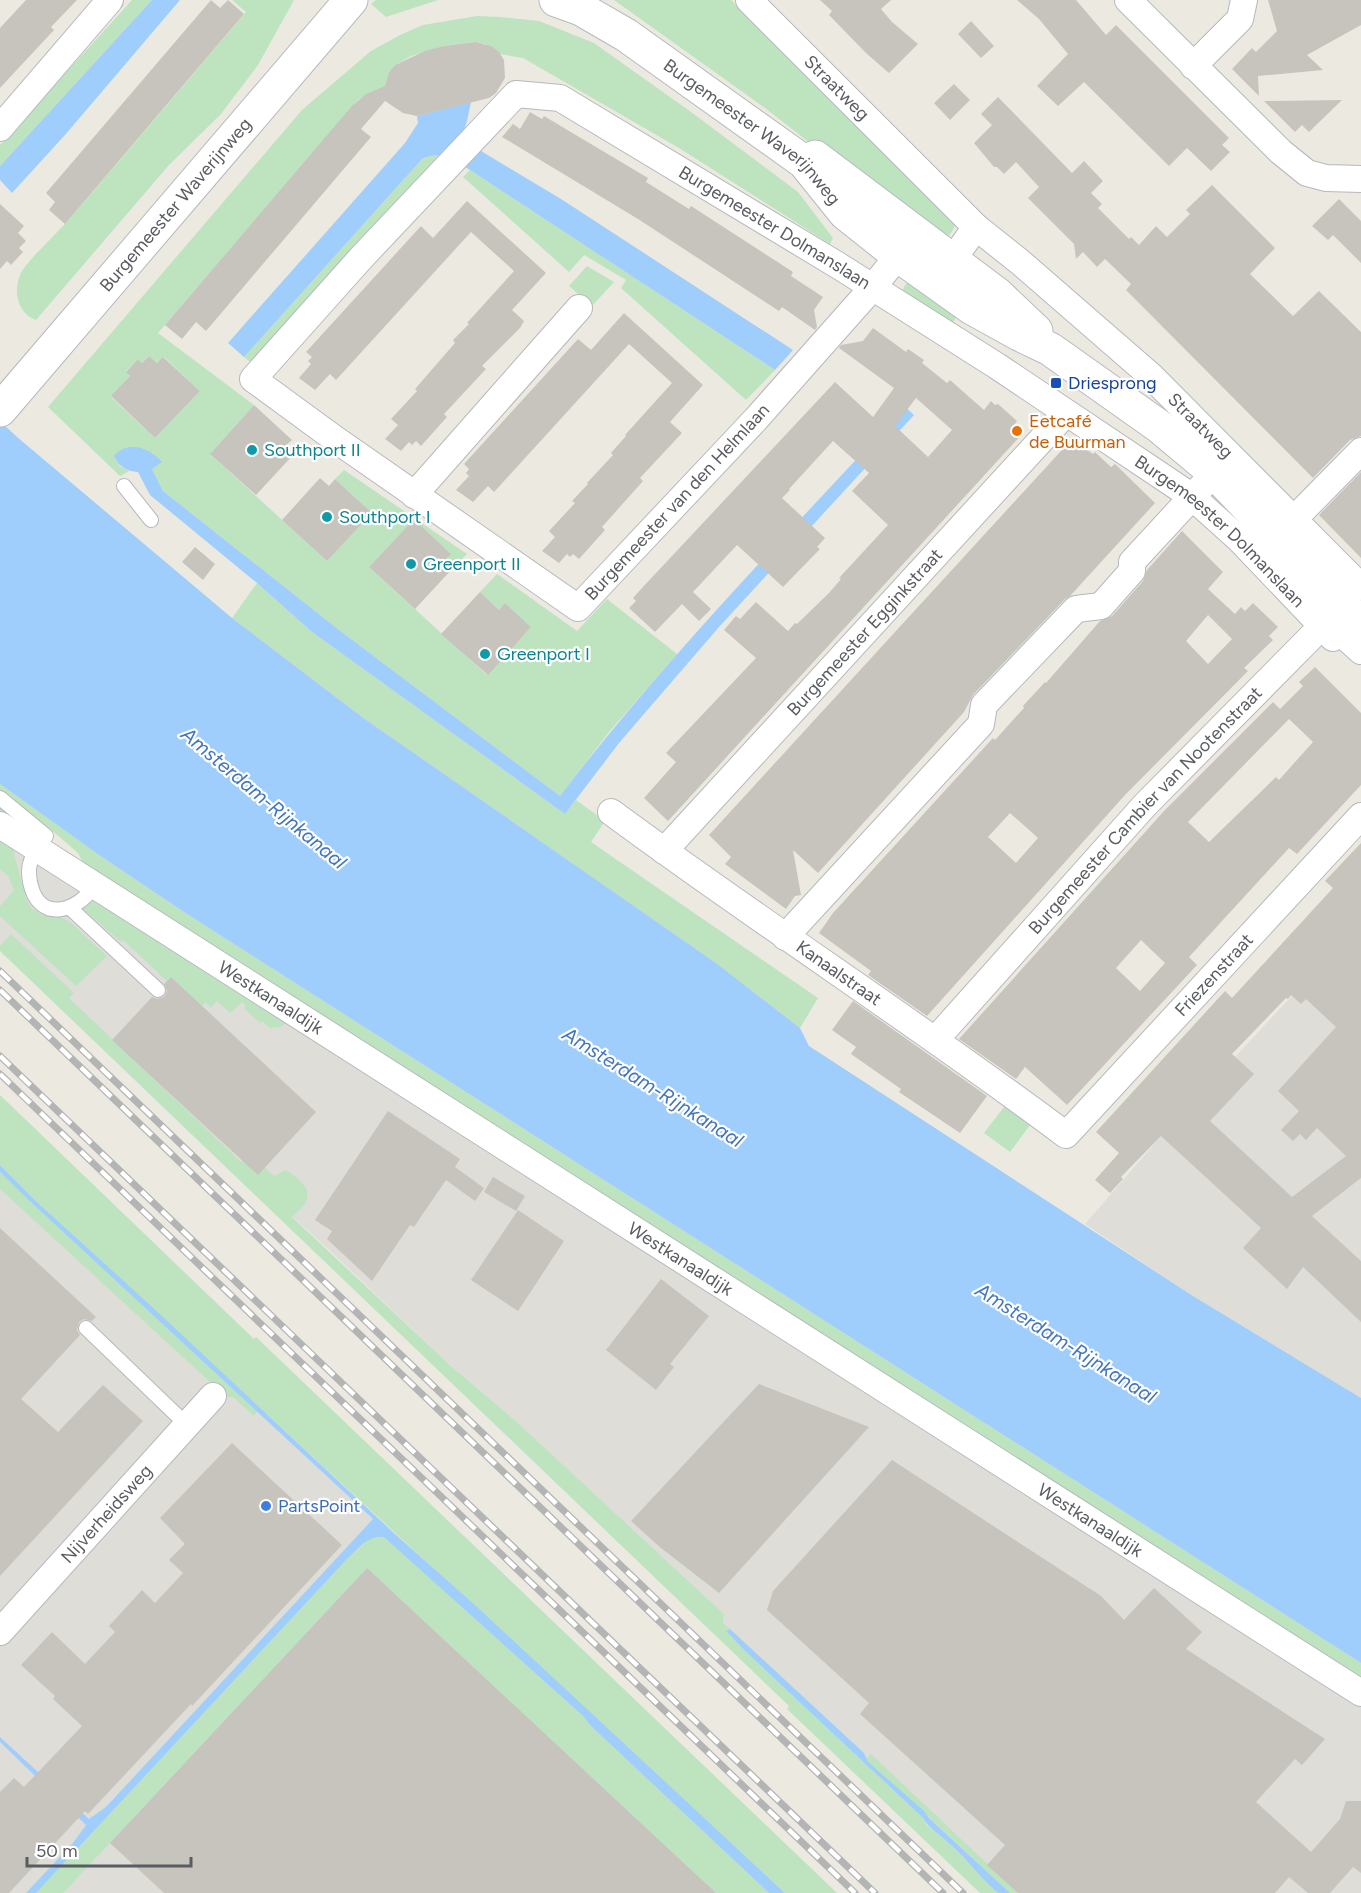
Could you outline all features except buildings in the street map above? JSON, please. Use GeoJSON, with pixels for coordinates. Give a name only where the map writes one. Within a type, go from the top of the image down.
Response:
{"type":"FeatureCollection","features":[{"type":"Feature","properties":{"kind":"main road","name":"Burgemeester Waverijnweg"},"geometry":{"type":"LineString","coordinates":[[0,410],[351,0]]}},
{"type":"Feature","properties":{"kind":"main road","name":"Burgemeester Waverijnweg"},"geometry":{"type":"LineString","coordinates":[[556,0],[581,9],[626,35],[804,162],[845,213],[907,244]]}},
{"type":"Feature","properties":{"kind":"main road","name":"Burgemeester Waverijnweg"},"geometry":{"type":"LineString","coordinates":[[596,0],[682,58],[907,244],[944,271]]}},
{"type":"Feature","properties":{"kind":"main road","name":"Straatweg"},"geometry":{"type":"LineString","coordinates":[[944,271],[977,311],[1050,349],[1160,426],[1215,473],[1350,616]]}},
{"type":"Feature","properties":{"kind":"street"},"geometry":{"type":"LineString","coordinates":[[0,128],[110,0]]}},
{"type":"Feature","properties":{"kind":"street","name":"Straatweg"},"geometry":{"type":"LineString","coordinates":[[749,0],[976,227],[1020,262],[1150,375],[1294,519],[1350,616],[1340,632],[1361,651]]}},
{"type":"Feature","properties":{"kind":"street"},"geometry":{"type":"LineString","coordinates":[[1128,0],[1281,152],[1307,173],[1326,178],[1361,179]]}},
{"type":"Feature","properties":{"kind":"street"},"geometry":{"type":"LineString","coordinates":[[1193,66],[1240,19],[1244,0]]}},
{"type":"Feature","properties":{"kind":"street","name":"Burgemeester Dolmanslaan"},"geometry":{"type":"LineString","coordinates":[[253,379],[361,258],[516,94],[560,98],[873,287],[988,360],[1191,496],[1239,540],[1350,616]]}},
{"type":"Feature","properties":{"kind":"street"},"geometry":{"type":"LineString","coordinates":[[944,271],[976,227]]}},
{"type":"Feature","properties":{"kind":"street","name":"Burgemeester van den Helmlaan"},"geometry":{"type":"LineString","coordinates":[[253,379],[414,495],[578,608],[756,419],[873,287],[907,244]]}},
{"type":"Feature","properties":{"kind":"street"},"geometry":{"type":"LineString","coordinates":[[414,495],[579,308]]}},
{"type":"Feature","properties":{"kind":"street","name":"Burgemeester Egginkstraat"},"geometry":{"type":"LineString","coordinates":[[664,851],[1066,413]]}},
{"type":"Feature","properties":{"kind":"street"},"geometry":{"type":"LineString","coordinates":[[1294,519],[1361,451]]}},
{"type":"Feature","properties":{"kind":"street","name":"Straatweg"},"geometry":{"type":"LineString","coordinates":[[785,937],[981,724],[984,705],[1076,609],[1101,606],[1132,571],[1132,562],[1191,496],[1215,473]]}},
{"type":"Feature","properties":{"kind":"street"},"geometry":{"type":"LineString","coordinates":[[1350,616],[1361,665]]}},
{"type":"Feature","properties":{"kind":"street","name":"Burgemeester Cambier van Nootenstraat"},"geometry":{"type":"LineString","coordinates":[[936,1039],[1145,805],[1350,616]]}},
{"type":"Feature","properties":{"kind":"street","name":"Kanaalstraat"},"geometry":{"type":"LineString","coordinates":[[611,812],[785,937],[936,1039],[1066,1134]]}},
{"type":"Feature","properties":{"kind":"street","name":"Friezenstraat"},"geometry":{"type":"LineString","coordinates":[[1066,1134],[1361,816]]}},
{"type":"Feature","properties":{"kind":"street","name":"Westkanaaldijk"},"geometry":{"type":"LineString","coordinates":[[0,825],[38,839],[94,886],[1361,1693]]}},
{"type":"Feature","properties":{"kind":"street","name":"Nijverheidsweg"},"geometry":{"type":"LineString","coordinates":[[0,1632],[213,1396]]}},
{"type":"Feature","properties":{"kind":"lane"},"geometry":{"type":"LineString","coordinates":[[124,486],[151,519]]}},
{"type":"Feature","properties":{"kind":"lane"},"geometry":{"type":"LineString","coordinates":[[0,798],[38,839],[29,866],[29,875],[34,898],[42,906],[50,909],[69,907],[85,898],[94,886]]}},
{"type":"Feature","properties":{"kind":"lane"},"geometry":{"type":"LineString","coordinates":[[69,907],[158,990]]}},
{"type":"Feature","properties":{"kind":"lane"},"geometry":{"type":"LineString","coordinates":[[86,1328],[188,1426]]}},
{"type":"Feature","properties":{"kind":"shaded area"},"geometry":{"type":"Polygon","coordinates":[[[0,813],[1361,1680],[1361,1893],[1010,1893],[867,1762],[864,1753],[723,1623],[724,1614],[0,951],[0,813]]]}},
{"type":"Feature","properties":{"kind":"shaded area"},"geometry":{"type":"Polygon","coordinates":[[[1361,922],[1361,1398],[1193,1296],[1085,1224],[1161,1136],[1361,922]]]}},
{"type":"Feature","properties":{"kind":"shaded area"},"geometry":{"type":"Polygon","coordinates":[[[0,1172],[373,1519],[769,1893],[0,1893],[0,1172]]]}},
{"type":"Feature","properties":{"kind":"green space"},"geometry":{"type":"Polygon","coordinates":[[[132,0],[152,0],[0,166],[0,145],[132,0]]]}},
{"type":"Feature","properties":{"kind":"green space"},"geometry":{"type":"Polygon","coordinates":[[[232,0],[294,0],[258,65],[221,114],[169,165],[36,320],[30,317],[21,308],[17,295],[18,282],[23,269],[66,223],[246,12],[232,0]]]}},
{"type":"Feature","properties":{"kind":"green space"},"geometry":{"type":"Polygon","coordinates":[[[376,0],[438,0],[386,17],[371,4],[376,0]]]}},
{"type":"Feature","properties":{"kind":"green space"},"geometry":{"type":"Polygon","coordinates":[[[614,0],[731,0],[956,224],[951,233],[944,240],[914,224],[765,108],[614,0]]]}},
{"type":"Feature","properties":{"kind":"green space"},"geometry":{"type":"Polygon","coordinates":[[[477,16],[539,21],[594,43],[798,192],[833,238],[830,244],[679,148],[523,58],[500,54],[486,44],[476,42],[444,46],[411,56],[395,65],[389,72],[386,87],[358,100],[158,333],[254,405],[210,454],[327,561],[372,513],[335,479],[344,470],[467,554],[453,568],[445,560],[450,553],[414,519],[369,567],[487,675],[531,627],[505,603],[499,610],[480,592],[497,574],[577,631],[607,599],[677,654],[609,732],[560,796],[339,630],[163,491],[152,469],[118,465],[129,471],[120,476],[48,407],[302,110],[371,51],[423,25],[477,16]],[[149,356],[142,363],[138,359],[126,371],[130,376],[111,397],[155,438],[200,391],[164,357],[157,363],[149,356]]]}},
{"type":"Feature","properties":{"kind":"green space"},"geometry":{"type":"Polygon","coordinates":[[[434,154],[445,154],[254,365],[244,357],[423,158],[434,154]]]}},
{"type":"Feature","properties":{"kind":"green space"},"geometry":{"type":"Polygon","coordinates":[[[470,170],[775,370],[746,400],[621,288],[626,280],[584,255],[569,272],[463,177],[470,170]]]}},
{"type":"Feature","properties":{"kind":"green space"},"geometry":{"type":"Polygon","coordinates":[[[587,266],[614,282],[592,306],[569,286],[587,266]]]}},
{"type":"Feature","properties":{"kind":"green space"},"geometry":{"type":"Polygon","coordinates":[[[910,281],[959,313],[950,327],[903,296],[904,287],[910,281]]]}},
{"type":"Feature","properties":{"kind":"green space"},"geometry":{"type":"Polygon","coordinates":[[[257,583],[312,632],[565,814],[576,800],[605,821],[591,842],[818,998],[800,1028],[716,963],[362,717],[232,618],[257,583]]]}},
{"type":"Feature","properties":{"kind":"green space"},"geometry":{"type":"Polygon","coordinates":[[[0,784],[184,912],[1361,1663],[1361,1680],[85,867],[78,853],[49,828],[40,839],[0,813],[0,784]]]}},
{"type":"Feature","properties":{"kind":"green space"},"geometry":{"type":"Polygon","coordinates":[[[0,837],[12,846],[26,899],[32,909],[44,915],[69,921],[107,956],[76,986],[0,916],[0,906],[14,890],[8,876],[0,869],[0,837]]]}},
{"type":"Feature","properties":{"kind":"green space"},"geometry":{"type":"Polygon","coordinates":[[[97,899],[288,1021],[280,1027],[270,1028],[262,1021],[260,1023],[244,1008],[246,1006],[242,1002],[230,1013],[217,1001],[211,1008],[206,1002],[202,1006],[171,977],[167,981],[123,940],[121,942],[82,908],[97,899]]]}},
{"type":"Feature","properties":{"kind":"green space"},"geometry":{"type":"Polygon","coordinates":[[[11,934],[74,993],[69,998],[241,1162],[249,1153],[274,1176],[286,1170],[301,1181],[307,1192],[307,1198],[305,1204],[292,1217],[451,1366],[519,1424],[724,1614],[723,1623],[730,1629],[726,1631],[744,1650],[922,1817],[927,1825],[949,1843],[998,1893],[980,1893],[787,1709],[789,1706],[0,951],[0,946],[11,934]]]}},
{"type":"Feature","properties":{"kind":"green space"},"geometry":{"type":"Polygon","coordinates":[[[0,1095],[837,1893],[785,1893],[38,1203],[0,1165],[0,1095]]]}},
{"type":"Feature","properties":{"kind":"green space"},"geometry":{"type":"Polygon","coordinates":[[[1007,1103],[1033,1121],[1010,1152],[984,1133],[1007,1103]]]}},
{"type":"Feature","properties":{"kind":"green space"},"geometry":{"type":"Polygon","coordinates":[[[0,1172],[257,1411],[254,1416],[233,1397],[228,1397],[221,1392],[0,1189],[0,1172]]]}},
{"type":"Feature","properties":{"kind":"green space"},"geometry":{"type":"Polygon","coordinates":[[[372,1537],[385,1537],[583,1716],[769,1893],[716,1893],[367,1568],[63,1893],[36,1893],[346,1560],[372,1537]]]}},
{"type":"Feature","properties":{"kind":"green space"},"geometry":{"type":"Polygon","coordinates":[[[871,1754],[1018,1893],[1010,1893],[867,1762],[871,1754]]]}},
{"type":"Feature","properties":{"kind":"water"},"geometry":{"type":"Polygon","coordinates":[[[152,0],[180,0],[65,135],[12,193],[0,180],[0,166],[152,0]]]}},
{"type":"Feature","properties":{"kind":"water"},"geometry":{"type":"Polygon","coordinates":[[[471,102],[461,139],[561,199],[793,350],[775,370],[458,162],[443,155],[423,158],[244,357],[228,343],[405,143],[418,123],[417,116],[471,102]]]}},
{"type":"Feature","properties":{"kind":"water"},"geometry":{"type":"Polygon","coordinates":[[[905,407],[914,415],[719,627],[619,743],[565,814],[312,632],[257,583],[150,495],[138,472],[124,468],[114,456],[119,451],[131,447],[151,452],[162,462],[152,469],[163,491],[339,630],[560,796],[684,646],[905,407]]]}},
{"type":"Feature","properties":{"kind":"water","name":"Amsterdam-Rijnkanaal"},"geometry":{"type":"Polygon","coordinates":[[[0,421],[232,618],[362,717],[716,963],[800,1028],[809,1046],[1193,1296],[1361,1398],[1361,1663],[184,912],[0,784],[0,421]]]}},
{"type":"Feature","properties":{"kind":"water"},"geometry":{"type":"Polygon","coordinates":[[[0,1165],[38,1203],[785,1893],[769,1893],[583,1716],[384,1537],[379,1537],[364,1544],[346,1560],[36,1893],[26,1893],[73,1843],[86,1825],[0,1742],[0,1737],[89,1819],[106,1807],[373,1519],[31,1202],[0,1172],[0,1165]]]}},
{"type":"Feature","properties":{"kind":"water"},"geometry":{"type":"Polygon","coordinates":[[[730,1629],[864,1753],[868,1762],[924,1811],[1010,1893],[998,1893],[922,1817],[744,1650],[726,1631],[730,1629]]]}},
{"type":"Feature","properties":{"kind":"railway"},"geometry":{"type":"LineString","coordinates":[[0,971],[963,1893]]}},
{"type":"Feature","properties":{"kind":"railway"},"geometry":{"type":"LineString","coordinates":[[0,990],[943,1893]]}},
{"type":"Feature","properties":{"kind":"railway"},"geometry":{"type":"LineString","coordinates":[[0,1056],[875,1893]]}},
{"type":"Feature","properties":{"kind":"railway"},"geometry":{"type":"LineString","coordinates":[[0,1074],[855,1893]]}},
{"type":"Feature","properties":{"kind":"place","name":"Driesprong"},"geometry":{"type":"Point","coordinates":[1056,383]}},
{"type":"Feature","properties":{"kind":"place","name":"Eetcafé de Buurman"},"geometry":{"type":"Point","coordinates":[1017,431]}},
{"type":"Feature","properties":{"kind":"place","name":"Southport II"},"geometry":{"type":"Point","coordinates":[252,450]}},
{"type":"Feature","properties":{"kind":"place","name":"Southport I"},"geometry":{"type":"Point","coordinates":[327,517]}},
{"type":"Feature","properties":{"kind":"place","name":"Greenport II"},"geometry":{"type":"Point","coordinates":[411,564]}},
{"type":"Feature","properties":{"kind":"place","name":"Greenport I"},"geometry":{"type":"Point","coordinates":[485,654]}},
{"type":"Feature","properties":{"kind":"place","name":"PartsPoint"},"geometry":{"type":"Point","coordinates":[266,1506]}}]}
